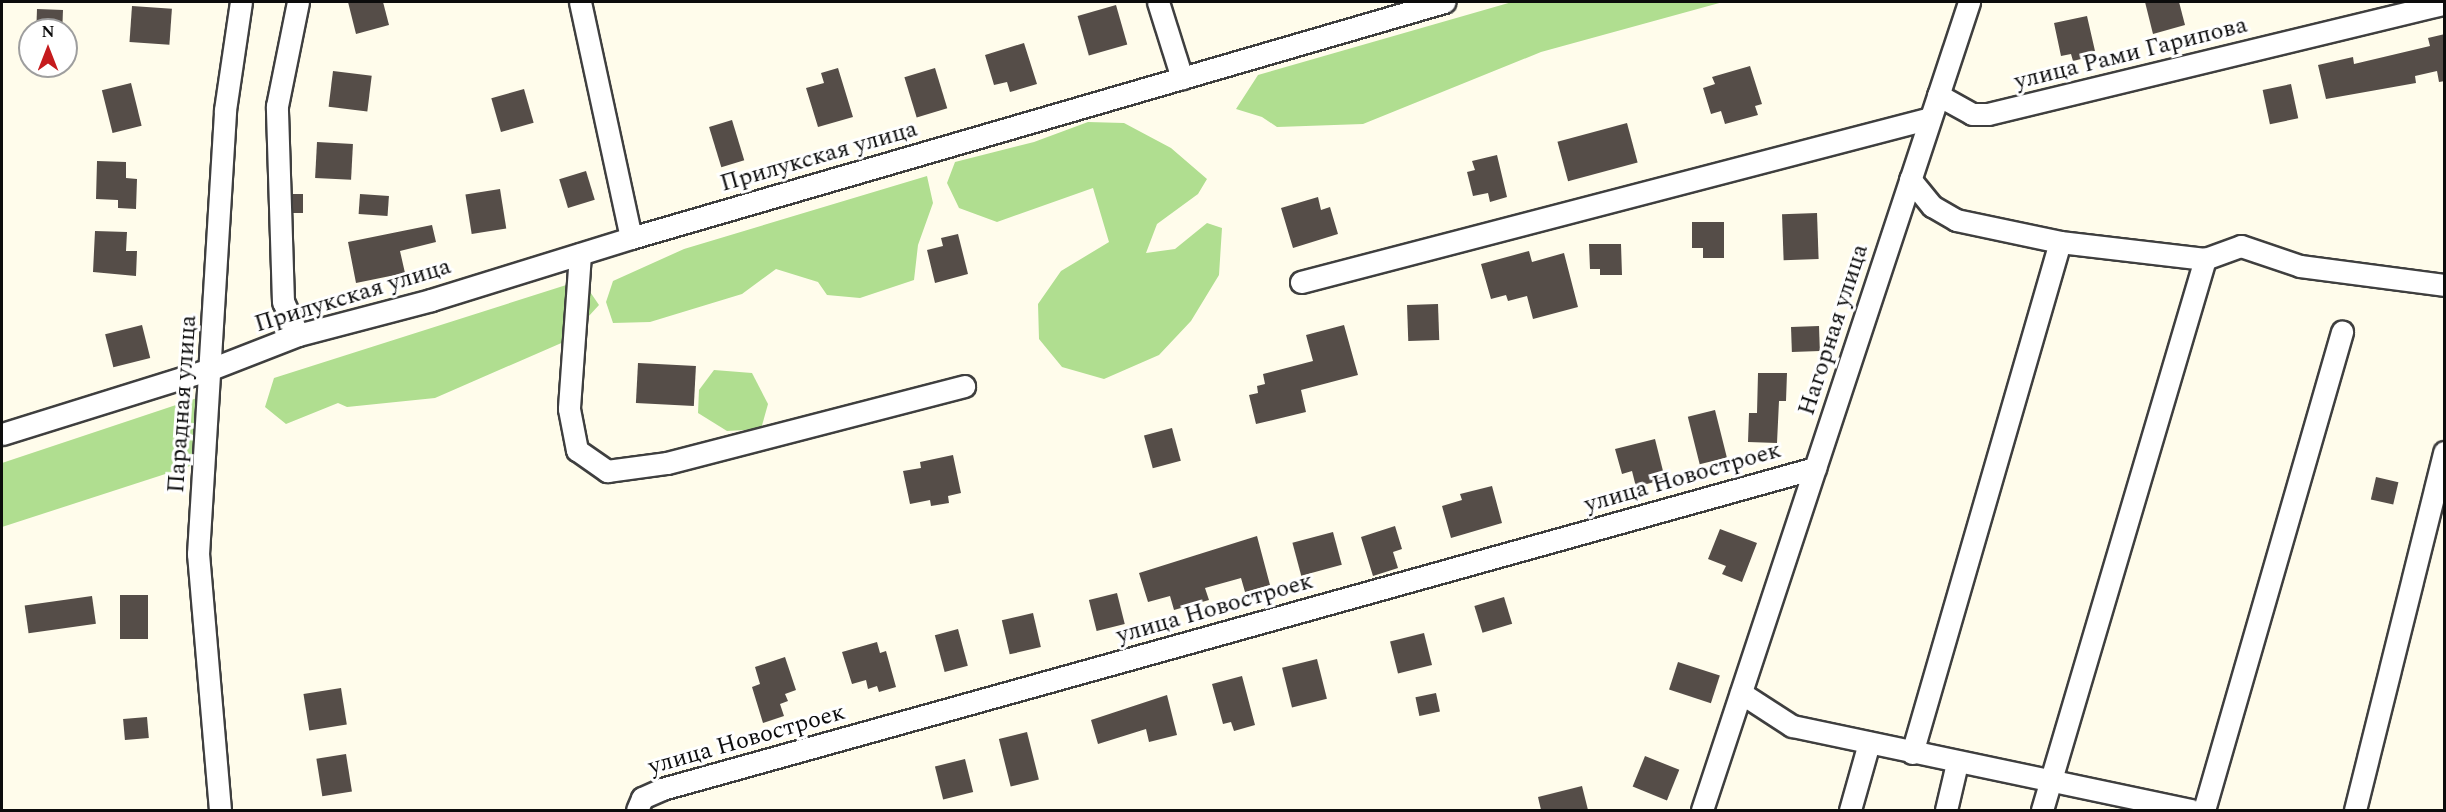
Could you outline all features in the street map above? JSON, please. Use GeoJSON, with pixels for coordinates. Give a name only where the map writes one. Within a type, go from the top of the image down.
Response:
{"type":"FeatureCollection","features":[{"type":"Feature","properties":{"kind":"street","name":"Парадная улица"},"geometry":{"type":"LineString","coordinates":[[220,810],[198,554],[225,110],[241,2]]}},
{"type":"Feature","properties":{"kind":"street"},"geometry":{"type":"LineString","coordinates":[[298,2],[277,106],[283,302],[298,335]]}},
{"type":"Feature","properties":{"kind":"street"},"geometry":{"type":"LineString","coordinates":[[580,2],[631,238]]}},
{"type":"Feature","properties":{"kind":"street"},"geometry":{"type":"LineString","coordinates":[[1158,2],[1182,78]]}},
{"type":"Feature","properties":{"kind":"street","name":"Прилукская улица"},"geometry":{"type":"LineString","coordinates":[[2,434],[211,369],[298,335],[430,300],[631,238],[1443,2]]}},
{"type":"Feature","properties":{"kind":"street","name":"Нагорная улица"},"geometry":{"type":"LineString","coordinates":[[1702,810],[1969,2]]}},
{"type":"Feature","properties":{"kind":"street","name":"улица Рами Гарипова"},"geometry":{"type":"LineString","coordinates":[[1938,95],[1972,114],[1988,114],[2445,4]]}},
{"type":"Feature","properties":{"kind":"street"},"geometry":{"type":"LineString","coordinates":[[1301,282],[1930,118]]}},
{"type":"Feature","properties":{"kind":"street"},"geometry":{"type":"LineString","coordinates":[[1910,178],[1932,206],[1956,220],[2060,242],[2205,259],[2241,246],[2300,266],[2445,285]]}},
{"type":"Feature","properties":{"kind":"street"},"geometry":{"type":"LineString","coordinates":[[1912,753],[2060,242]]}},
{"type":"Feature","properties":{"kind":"street"},"geometry":{"type":"LineString","coordinates":[[580,254],[569,409],[577,450],[607,471],[668,463],[964,386]]}},
{"type":"Feature","properties":{"kind":"street"},"geometry":{"type":"LineString","coordinates":[[2042,810],[2205,259]]}},
{"type":"Feature","properties":{"kind":"street"},"geometry":{"type":"LineString","coordinates":[[2205,810],[2342,332]]}},
{"type":"Feature","properties":{"kind":"street"},"geometry":{"type":"LineString","coordinates":[[2355,810],[2445,452]]}},
{"type":"Feature","properties":{"kind":"street","name":"улица Новостроек"},"geometry":{"type":"LineString","coordinates":[[637,810],[642,798],[662,789],[1815,468]]}},
{"type":"Feature","properties":{"kind":"street"},"geometry":{"type":"LineString","coordinates":[[1741,693],[1792,726],[2049,781],[2154,807],[2191,810]]}},
{"type":"Feature","properties":{"kind":"street"},"geometry":{"type":"LineString","coordinates":[[1851,810],[1869,743]]}},
{"type":"Feature","properties":{"kind":"street"},"geometry":{"type":"LineString","coordinates":[[1946,810],[1957,763]]}},
{"type":"Feature","properties":{"kind":"green space"},"geometry":{"type":"Polygon","coordinates":[[[1512,2],[1723,2],[1541,52],[1363,124],[1277,127],[1262,117],[1236,109],[1258,75],[1512,2]]]}},
{"type":"Feature","properties":{"kind":"green space"},"geometry":{"type":"Polygon","coordinates":[[[1088,122],[1124,123],[1171,148],[1207,179],[1198,194],[1157,224],[1146,253],[1175,249],[1207,223],[1222,228],[1219,275],[1191,321],[1159,355],[1104,379],[1062,367],[1039,339],[1038,304],[1061,271],[1109,242],[1093,188],[997,222],[959,208],[947,183],[955,162],[1034,142],[1088,122]]]}},
{"type":"Feature","properties":{"kind":"green space"},"geometry":{"type":"Polygon","coordinates":[[[927,176],[933,203],[918,245],[914,280],[860,298],[827,295],[818,282],[776,269],[742,294],[650,322],[613,323],[606,302],[613,281],[684,249],[927,176]]]}},
{"type":"Feature","properties":{"kind":"green space"},"geometry":{"type":"Polygon","coordinates":[[[582,280],[599,305],[566,341],[435,398],[347,407],[338,403],[286,424],[265,407],[274,378],[582,280]]]}},
{"type":"Feature","properties":{"kind":"green space"},"geometry":{"type":"Polygon","coordinates":[[[714,370],[752,373],[768,404],[761,429],[727,431],[698,413],[699,390],[714,370]]]}},
{"type":"Feature","properties":{"kind":"green space"},"geometry":{"type":"Polygon","coordinates":[[[209,394],[190,466],[2,527],[2,463],[209,394]]]}},
{"type":"Feature","properties":{"kind":"building"},"geometry":{"type":"Polygon","coordinates":[[[348,2],[383,2],[389,25],[356,34],[348,2]]]}},
{"type":"Feature","properties":{"kind":"building"},"geometry":{"type":"Polygon","coordinates":[[[2145,2],[2179,2],[2185,25],[2153,34],[2145,2]]]}},
{"type":"Feature","properties":{"kind":"building"},"geometry":{"type":"Polygon","coordinates":[[[1116,5],[1127,44],[1089,55],[1078,16],[1116,5]]]}},
{"type":"Feature","properties":{"kind":"building"},"geometry":{"type":"Polygon","coordinates":[[[132,6],[172,9],[169,45],[129,42],[132,6]]]}},
{"type":"Feature","properties":{"kind":"building"},"geometry":{"type":"Polygon","coordinates":[[[37,9],[63,10],[63,18],[37,18],[37,9]]]}},
{"type":"Feature","properties":{"kind":"building"},"geometry":{"type":"Polygon","coordinates":[[[2087,16],[2095,51],[2087,52],[2089,57],[2073,61],[2071,54],[2061,56],[2054,23],[2087,16]]]}},
{"type":"Feature","properties":{"kind":"building"},"geometry":{"type":"Polygon","coordinates":[[[2445,34],[2445,81],[2439,82],[2437,71],[2415,76],[2416,83],[2326,99],[2318,65],[2353,57],[2354,64],[2430,46],[2428,38],[2445,34]]]}},
{"type":"Feature","properties":{"kind":"building"},"geometry":{"type":"Polygon","coordinates":[[[1024,43],[1037,84],[1010,92],[1007,82],[994,85],[985,55],[1024,43]]]}},
{"type":"Feature","properties":{"kind":"building"},"geometry":{"type":"Polygon","coordinates":[[[1750,66],[1762,104],[1755,106],[1758,115],[1725,124],[1721,111],[1711,114],[1703,88],[1715,84],[1712,77],[1750,66]]]}},
{"type":"Feature","properties":{"kind":"building"},"geometry":{"type":"Polygon","coordinates":[[[838,68],[853,117],[818,127],[806,88],[824,83],[821,73],[838,68]]]}},
{"type":"Feature","properties":{"kind":"building"},"geometry":{"type":"Polygon","coordinates":[[[935,68],[947,108],[917,118],[904,77],[935,68]]]}},
{"type":"Feature","properties":{"kind":"building"},"geometry":{"type":"Polygon","coordinates":[[[333,71],[372,76],[367,111],[329,107],[333,71]]]}},
{"type":"Feature","properties":{"kind":"building"},"geometry":{"type":"Polygon","coordinates":[[[131,83],[142,126],[113,133],[102,90],[131,83]]]}},
{"type":"Feature","properties":{"kind":"building"},"geometry":{"type":"Polygon","coordinates":[[[2291,84],[2298,118],[2270,124],[2263,90],[2291,84]]]}},
{"type":"Feature","properties":{"kind":"building"},"geometry":{"type":"Polygon","coordinates":[[[524,89],[534,123],[501,132],[491,98],[524,89]]]}},
{"type":"Feature","properties":{"kind":"building"},"geometry":{"type":"Polygon","coordinates":[[[732,120],[744,160],[721,167],[709,127],[732,120]]]}},
{"type":"Feature","properties":{"kind":"building"},"geometry":{"type":"Polygon","coordinates":[[[1627,123],[1638,163],[1568,181],[1557,142],[1627,123]]]}},
{"type":"Feature","properties":{"kind":"building"},"geometry":{"type":"Polygon","coordinates":[[[317,142],[353,144],[351,180],[315,178],[317,142]]]}},
{"type":"Feature","properties":{"kind":"building"},"geometry":{"type":"Polygon","coordinates":[[[1497,155],[1507,197],[1490,202],[1488,193],[1473,196],[1467,172],[1475,170],[1472,161],[1497,155]]]}},
{"type":"Feature","properties":{"kind":"building"},"geometry":{"type":"Polygon","coordinates":[[[97,161],[126,162],[126,178],[137,179],[136,209],[118,208],[118,200],[96,199],[97,161]]]}},
{"type":"Feature","properties":{"kind":"building"},"geometry":{"type":"Polygon","coordinates":[[[586,171],[595,200],[568,208],[559,179],[586,171]]]}},
{"type":"Feature","properties":{"kind":"building"},"geometry":{"type":"Polygon","coordinates":[[[500,189],[506,229],[472,234],[465,194],[500,189]]]}},
{"type":"Feature","properties":{"kind":"building"},"geometry":{"type":"Polygon","coordinates":[[[292,194],[303,194],[303,213],[292,213],[292,194]]]}},
{"type":"Feature","properties":{"kind":"building"},"geometry":{"type":"Polygon","coordinates":[[[360,194],[389,196],[388,216],[359,214],[360,194]]]}},
{"type":"Feature","properties":{"kind":"building"},"geometry":{"type":"Polygon","coordinates":[[[1318,197],[1321,210],[1330,207],[1338,234],[1293,248],[1281,208],[1318,197]]]}},
{"type":"Feature","properties":{"kind":"building"},"geometry":{"type":"Polygon","coordinates":[[[1817,213],[1819,259],[1784,260],[1782,214],[1817,213]]]}},
{"type":"Feature","properties":{"kind":"building"},"geometry":{"type":"Polygon","coordinates":[[[1692,222],[1724,222],[1724,258],[1703,258],[1703,248],[1692,248],[1692,222]]]}},
{"type":"Feature","properties":{"kind":"building"},"geometry":{"type":"Polygon","coordinates":[[[432,225],[436,242],[400,251],[405,273],[356,283],[348,242],[432,225]]]}},
{"type":"Feature","properties":{"kind":"building"},"geometry":{"type":"Polygon","coordinates":[[[95,231],[127,232],[126,251],[137,251],[136,276],[93,272],[95,231]]]}},
{"type":"Feature","properties":{"kind":"building"},"geometry":{"type":"Polygon","coordinates":[[[958,234],[968,274],[935,283],[927,250],[943,246],[941,238],[958,234]]]}},
{"type":"Feature","properties":{"kind":"building"},"geometry":{"type":"Polygon","coordinates":[[[1589,244],[1621,244],[1622,275],[1600,275],[1600,269],[1590,269],[1589,244]]]}},
{"type":"Feature","properties":{"kind":"building"},"geometry":{"type":"Polygon","coordinates":[[[1529,251],[1532,262],[1564,253],[1578,307],[1533,319],[1527,296],[1508,301],[1506,295],[1491,299],[1481,264],[1529,251]]]}},
{"type":"Feature","properties":{"kind":"building"},"geometry":{"type":"Polygon","coordinates":[[[1438,304],[1439,340],[1408,341],[1407,305],[1438,304]]]}},
{"type":"Feature","properties":{"kind":"building"},"geometry":{"type":"Polygon","coordinates":[[[142,325],[150,358],[113,367],[105,334],[142,325]]]}},
{"type":"Feature","properties":{"kind":"building"},"geometry":{"type":"Polygon","coordinates":[[[1344,325],[1358,375],[1301,390],[1306,412],[1256,424],[1249,395],[1258,393],[1257,386],[1265,384],[1263,374],[1313,361],[1306,335],[1344,325]]]}},
{"type":"Feature","properties":{"kind":"building"},"geometry":{"type":"Polygon","coordinates":[[[1819,326],[1820,351],[1792,352],[1791,327],[1819,326]]]}},
{"type":"Feature","properties":{"kind":"building"},"geometry":{"type":"Polygon","coordinates":[[[638,363],[696,366],[694,406],[636,403],[638,363]]]}},
{"type":"Feature","properties":{"kind":"building"},"geometry":{"type":"Polygon","coordinates":[[[1758,373],[1787,373],[1786,401],[1779,401],[1777,443],[1748,442],[1749,413],[1757,413],[1758,373]]]}},
{"type":"Feature","properties":{"kind":"building"},"geometry":{"type":"Polygon","coordinates":[[[1715,410],[1727,458],[1700,464],[1688,417],[1715,410]]]}},
{"type":"Feature","properties":{"kind":"building"},"geometry":{"type":"Polygon","coordinates":[[[1172,428],[1181,461],[1153,468],[1144,436],[1172,428]]]}},
{"type":"Feature","properties":{"kind":"building"},"geometry":{"type":"Polygon","coordinates":[[[1655,439],[1665,479],[1636,487],[1632,471],[1622,474],[1615,449],[1655,439]]]}},
{"type":"Feature","properties":{"kind":"building"},"geometry":{"type":"Polygon","coordinates":[[[953,455],[961,493],[948,496],[949,503],[931,506],[930,500],[910,504],[903,471],[921,468],[920,462],[953,455]]]}},
{"type":"Feature","properties":{"kind":"building"},"geometry":{"type":"Polygon","coordinates":[[[2376,477],[2398,482],[2393,505],[2371,499],[2376,477]]]}},
{"type":"Feature","properties":{"kind":"building"},"geometry":{"type":"Polygon","coordinates":[[[1492,486],[1502,523],[1451,538],[1442,506],[1462,500],[1460,494],[1492,486]]]}},
{"type":"Feature","properties":{"kind":"building"},"geometry":{"type":"Polygon","coordinates":[[[1395,526],[1402,549],[1393,552],[1398,568],[1373,576],[1361,537],[1395,526]]]}},
{"type":"Feature","properties":{"kind":"building"},"geometry":{"type":"Polygon","coordinates":[[[1720,529],[1757,543],[1742,582],[1722,574],[1726,566],[1708,559],[1720,529]]]}},
{"type":"Feature","properties":{"kind":"building"},"geometry":{"type":"Polygon","coordinates":[[[1333,532],[1342,565],[1301,576],[1292,543],[1333,532]]]}},
{"type":"Feature","properties":{"kind":"building"},"geometry":{"type":"Polygon","coordinates":[[[1257,536],[1270,585],[1245,592],[1241,578],[1205,588],[1209,600],[1174,610],[1170,596],[1148,602],[1139,573],[1257,536]]]}},
{"type":"Feature","properties":{"kind":"building"},"geometry":{"type":"Polygon","coordinates":[[[1117,593],[1125,624],[1097,631],[1089,600],[1117,593]]]}},
{"type":"Feature","properties":{"kind":"building"},"geometry":{"type":"Polygon","coordinates":[[[120,595],[148,595],[148,639],[120,639],[120,595]]]}},
{"type":"Feature","properties":{"kind":"building"},"geometry":{"type":"Polygon","coordinates":[[[92,596],[96,624],[29,633],[25,605],[92,596]]]}},
{"type":"Feature","properties":{"kind":"building"},"geometry":{"type":"Polygon","coordinates":[[[1504,597],[1512,624],[1483,633],[1474,606],[1504,597]]]}},
{"type":"Feature","properties":{"kind":"building"},"geometry":{"type":"Polygon","coordinates":[[[1033,613],[1041,647],[1010,654],[1002,620],[1033,613]]]}},
{"type":"Feature","properties":{"kind":"building"},"geometry":{"type":"Polygon","coordinates":[[[958,629],[968,666],[945,672],[935,635],[958,629]]]}},
{"type":"Feature","properties":{"kind":"building"},"geometry":{"type":"Polygon","coordinates":[[[1424,633],[1432,665],[1398,673],[1390,641],[1424,633]]]}},
{"type":"Feature","properties":{"kind":"building"},"geometry":{"type":"Polygon","coordinates":[[[877,642],[880,653],[886,651],[896,687],[879,692],[877,686],[868,689],[866,680],[852,684],[842,652],[877,642]]]}},
{"type":"Feature","properties":{"kind":"building"},"geometry":{"type":"Polygon","coordinates":[[[785,657],[796,690],[785,694],[788,701],[780,704],[784,716],[763,723],[752,687],[760,684],[755,667],[785,657]]]}},
{"type":"Feature","properties":{"kind":"building"},"geometry":{"type":"Polygon","coordinates":[[[1317,659],[1327,699],[1292,707],[1282,668],[1317,659]]]}},
{"type":"Feature","properties":{"kind":"building"},"geometry":{"type":"Polygon","coordinates":[[[1678,662],[1720,676],[1711,703],[1669,690],[1678,662]]]}},
{"type":"Feature","properties":{"kind":"building"},"geometry":{"type":"Polygon","coordinates":[[[1242,676],[1255,725],[1234,731],[1231,722],[1223,724],[1212,684],[1242,676]]]}},
{"type":"Feature","properties":{"kind":"building"},"geometry":{"type":"Polygon","coordinates":[[[341,688],[347,725],[309,730],[303,694],[341,688]]]}},
{"type":"Feature","properties":{"kind":"building"},"geometry":{"type":"Polygon","coordinates":[[[1436,693],[1440,712],[1419,716],[1415,697],[1436,693]]]}},
{"type":"Feature","properties":{"kind":"building"},"geometry":{"type":"Polygon","coordinates":[[[1167,695],[1177,735],[1149,742],[1146,729],[1098,744],[1091,720],[1167,695]]]}},
{"type":"Feature","properties":{"kind":"building"},"geometry":{"type":"Polygon","coordinates":[[[147,717],[149,738],[125,740],[123,719],[147,717]]]}},
{"type":"Feature","properties":{"kind":"building"},"geometry":{"type":"Polygon","coordinates":[[[1027,732],[1039,780],[1011,787],[999,739],[1027,732]]]}},
{"type":"Feature","properties":{"kind":"building"},"geometry":{"type":"Polygon","coordinates":[[[346,754],[352,792],[322,796],[316,759],[346,754]]]}},
{"type":"Feature","properties":{"kind":"building"},"geometry":{"type":"Polygon","coordinates":[[[1645,756],[1679,770],[1667,800],[1633,787],[1645,756]]]}},
{"type":"Feature","properties":{"kind":"building"},"geometry":{"type":"Polygon","coordinates":[[[965,759],[973,792],[943,799],[935,766],[965,759]]]}},
{"type":"Feature","properties":{"kind":"building"},"geometry":{"type":"Polygon","coordinates":[[[1582,786],[1588,810],[1541,810],[1538,797],[1582,786]]]}}]}
